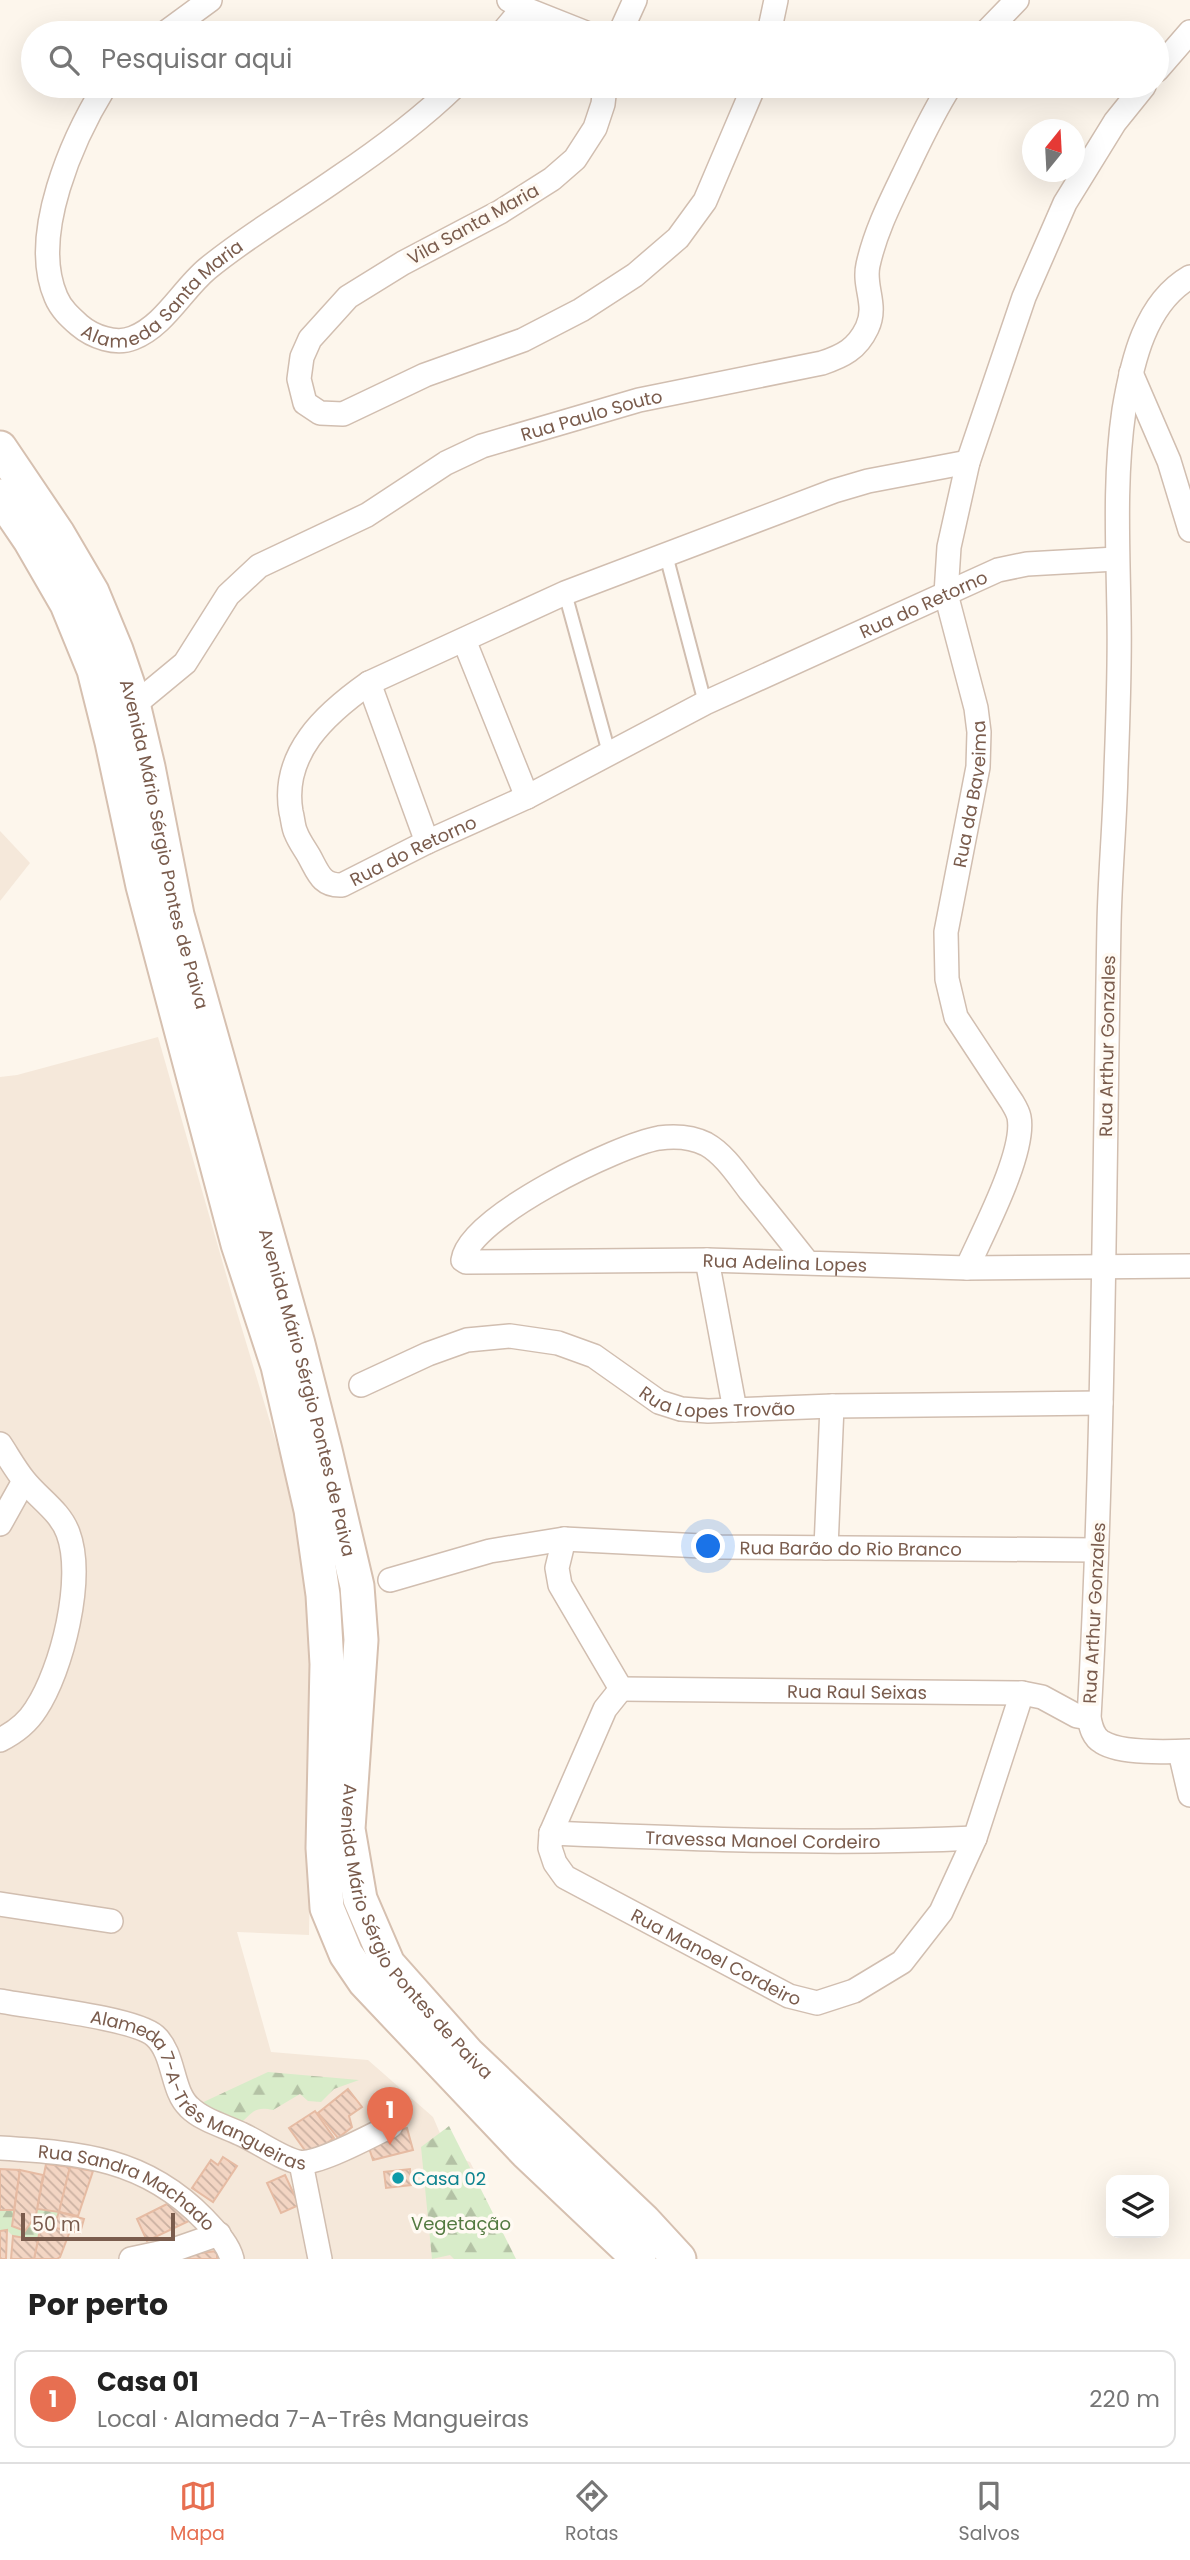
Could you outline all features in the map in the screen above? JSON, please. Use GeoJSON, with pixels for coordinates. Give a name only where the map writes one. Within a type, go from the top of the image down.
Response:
{"type":"FeatureCollection","features":[{"type":"Feature","properties":{"kind":"main road","name":"Avenida Mário Sérgio Pontes de Paiva"},"geometry":{"type":"LineString","coordinates":[[0,448],[58,534],[92,592],[116,650],[148,767],[177,915],[298,1343],[357,1586],[361,1640],[348,1829],[360,1899],[388,1964],[468,2054],[644,2221],[679,2259]]}},
{"type":"Feature","properties":{"kind":"main road","name":"Avenida Mário Sérgio Pontes de Paiva"},"geometry":{"type":"LineString","coordinates":[[0,496],[30,540],[67,604],[94,670],[146,899],[238,1244],[278,1366],[311,1510],[323,1595],[327,1664],[323,1848],[327,1908],[336,1933],[365,1982],[526,2152],[639,2259]]}},
{"type":"Feature","properties":{"kind":"street"},"geometry":{"type":"LineString","coordinates":[[181,21],[210,0]]}},
{"type":"Feature","properties":{"kind":"street"},"geometry":{"type":"LineString","coordinates":[[625,21],[635,0]]}},
{"type":"Feature","properties":{"kind":"street"},"geometry":{"type":"LineString","coordinates":[[772,21],[776,0]]}},
{"type":"Feature","properties":{"kind":"street"},"geometry":{"type":"LineString","coordinates":[[997,21],[1017,0]]}},
{"type":"Feature","properties":{"kind":"street"},"geometry":{"type":"LineString","coordinates":[[508,21],[516,4],[557,21]]}},
{"type":"Feature","properties":{"kind":"street"},"geometry":{"type":"LineString","coordinates":[[1169,56],[1190,32]]}},
{"type":"Feature","properties":{"kind":"street","name":"Alameda Santa Maria"},"geometry":{"type":"LineString","coordinates":[[98,98],[73,150],[54,204],[48,238],[50,277],[56,297],[65,312],[86,331],[111,341],[132,339],[150,328],[205,270],[271,221],[339,178],[441,98]]}},
{"type":"Feature","properties":{"kind":"street","name":"Vila Santa Maria"},"geometry":{"type":"LineString","coordinates":[[604,98],[595,128],[575,159],[560,173],[500,212],[348,297],[310,339],[302,357],[299,379],[305,403],[320,413],[343,414],[425,375],[523,340],[581,310],[635,275],[678,238],[705,201],[749,98]]}},
{"type":"Feature","properties":{"kind":"street","name":"Rua Paulo Souto"},"geometry":{"type":"LineString","coordinates":[[133,706],[185,663],[228,595],[259,566],[367,515],[446,463],[482,446],[639,400],[822,363],[843,356],[861,337],[872,314],[866,270],[875,236],[942,98]]}},
{"type":"Feature","properties":{"kind":"street","name":"Rua da Baveima"},"geometry":{"type":"LineString","coordinates":[[967,1268],[1011,1165],[1020,1133],[1019,1116],[956,1017],[947,979],[946,932],[978,767],[979,732],[946,594],[949,547],[968,462],[1024,297],[1065,203],[1115,122],[1134,98]]}},
{"type":"Feature","properties":{"kind":"street","name":"Rua Arthur Gonzales"},"geometry":{"type":"LineString","coordinates":[[1185,1751],[1116,1748],[1099,1741],[1089,1718],[1101,1448],[1109,918],[1118,694],[1119,614],[1116,559],[1124,413],[1131,373],[1145,330],[1157,307],[1177,285],[1190,277]]}},
{"type":"Feature","properties":{"kind":"street"},"geometry":{"type":"LineString","coordinates":[[1131,373],[1169,461],[1190,530]]}},
{"type":"Feature","properties":{"kind":"street","name":"Rua do Retorno"},"geometry":{"type":"LineString","coordinates":[[968,462],[868,481],[834,491],[565,593],[369,683],[344,701],[303,745],[292,772],[289,799],[295,831],[318,874],[324,882],[332,886],[342,885],[427,842],[527,797],[705,703],[998,570],[1027,565],[1116,559]]}},
{"type":"Feature","properties":{"kind":"street"},"geometry":{"type":"LineString","coordinates":[[464,640],[527,797]]}},
{"type":"Feature","properties":{"kind":"street"},"geometry":{"type":"LineString","coordinates":[[369,683],[427,842]]}},
{"type":"Feature","properties":{"kind":"street","name":"Rua Adelina Lopes"},"geometry":{"type":"LineString","coordinates":[[807,1262],[724,1159],[706,1144],[684,1137],[658,1138],[621,1151],[547,1184],[488,1227],[466,1249],[463,1260],[807,1262],[967,1268],[1190,1266]]}},
{"type":"Feature","properties":{"kind":"street"},"geometry":{"type":"LineString","coordinates":[[707,1261],[736,1410]]}},
{"type":"Feature","properties":{"kind":"street","name":"Rua Lopes Trovão"},"geometry":{"type":"LineString","coordinates":[[361,1385],[428,1354],[467,1340],[510,1336],[558,1343],[594,1356],[659,1402],[681,1409],[1101,1403]]}},
{"type":"Feature","properties":{"kind":"street"},"geometry":{"type":"LineString","coordinates":[[826,1548],[832,1406]]}},
{"type":"Feature","properties":{"kind":"street"},"geometry":{"type":"LineString","coordinates":[[0,1444],[24,1481],[57,1514],[68,1531],[72,1547],[73,1593],[65,1640],[46,1691],[36,1710],[21,1726],[0,1740]]}},
{"type":"Feature","properties":{"kind":"street"},"geometry":{"type":"LineString","coordinates":[[0,1524],[24,1481]]}},
{"type":"Feature","properties":{"kind":"street"},"geometry":{"type":"LineString","coordinates":[[551,1833],[606,1709],[621,1689],[560,1585],[557,1568],[564,1539]]}},
{"type":"Feature","properties":{"kind":"street","name":"Rua Barão do Rio Branco"},"geometry":{"type":"LineString","coordinates":[[390,1580],[489,1552],[564,1539],[721,1547],[1096,1550]]}},
{"type":"Feature","properties":{"kind":"street","name":"Rua Raul Seixas"},"geometry":{"type":"LineString","coordinates":[[621,1689],[1022,1693],[1042,1698],[1076,1717],[1089,1718]]}},
{"type":"Feature","properties":{"kind":"street","name":"Rua Manoel Cordeiro"},"geometry":{"type":"LineString","coordinates":[[551,1833],[550,1848],[555,1863],[565,1877],[789,1996],[817,2003],[854,1991],[902,1962],[941,1912],[975,1838],[1022,1693]]}},
{"type":"Feature","properties":{"kind":"street"},"geometry":{"type":"LineString","coordinates":[[1185,1751],[1190,1795]]}},
{"type":"Feature","properties":{"kind":"street","name":"Travessa Manoel Cordeiro"},"geometry":{"type":"LineString","coordinates":[[551,1833],[748,1841],[905,1842],[975,1838]]}},
{"type":"Feature","properties":{"kind":"street"},"geometry":{"type":"LineString","coordinates":[[0,1904],[111,1921]]}},
{"type":"Feature","properties":{"kind":"street","name":"Alameda 7-A-Três Mangueiras"},"geometry":{"type":"LineString","coordinates":[[0,2001],[116,2021],[144,2029],[156,2037],[167,2054],[188,2107],[286,2158],[301,2163],[335,2152],[391,2126]]}},
{"type":"Feature","properties":{"kind":"street","name":"Rua Sandra Machado"},"geometry":{"type":"LineString","coordinates":[[0,2148],[80,2155],[128,2168],[153,2179],[180,2196],[219,2234],[232,2259]]}},
{"type":"Feature","properties":{"kind":"street"},"geometry":{"type":"LineString","coordinates":[[301,2163],[320,2259]]}},
{"type":"Feature","properties":{"kind":"street"},"geometry":{"type":"LineString","coordinates":[[131,2259],[173,2250],[219,2234]]}},
{"type":"Feature","properties":{"kind":"lane"},"geometry":{"type":"LineString","coordinates":[[666,555],[705,703]]}},
{"type":"Feature","properties":{"kind":"lane"},"geometry":{"type":"LineString","coordinates":[[565,593],[609,753]]}},
{"type":"Feature","properties":{"kind":"shaded area"},"geometry":{"type":"Polygon","coordinates":[[[0,831],[30,863],[0,901],[0,831]]]}},
{"type":"Feature","properties":{"kind":"shaded area"},"geometry":{"type":"Polygon","coordinates":[[[158,1037],[280,1455],[302,1548],[314,1639],[309,1935],[237,1932],[271,2052],[368,2060],[433,2117],[449,2154],[470,2162],[481,2183],[473,2220],[486,2259],[0,2259],[0,1077],[17,1075],[158,1037]]]}},
{"type":"Feature","properties":{"kind":"green space"},"geometry":{"type":"Polygon","coordinates":[[[268,2072],[359,2080],[334,2089],[321,2102],[308,2101],[300,2094],[273,2110],[256,2110],[235,2127],[195,2106],[268,2072]]]}},
{"type":"Feature","properties":{"kind":"green space","name":"Vegetação"},"geometry":{"type":"Polygon","coordinates":[[[449,2126],[516,2259],[454,2259],[450,2255],[432,2259],[421,2147],[449,2126]]]}},
{"type":"Feature","properties":{"kind":"green space"},"geometry":{"type":"Polygon","coordinates":[[[37,2209],[59,2212],[53,2229],[41,2225],[38,2240],[13,2236],[7,2230],[0,2231],[0,2210],[14,2210],[25,2231],[37,2209]]]}},
{"type":"Feature","properties":{"kind":"building"},"geometry":{"type":"Polygon","coordinates":[[[348,2089],[362,2107],[349,2116],[352,2127],[338,2138],[318,2113],[348,2089]]]}},
{"type":"Feature","properties":{"kind":"building"},"geometry":{"type":"Polygon","coordinates":[[[315,2111],[334,2138],[309,2156],[289,2128],[315,2111]]]}},
{"type":"Feature","properties":{"kind":"building"},"geometry":{"type":"Polygon","coordinates":[[[407,2128],[413,2150],[373,2160],[366,2139],[407,2128]]]}},
{"type":"Feature","properties":{"kind":"building"},"geometry":{"type":"Polygon","coordinates":[[[223,2157],[237,2166],[213,2202],[192,2188],[211,2160],[218,2165],[223,2157]]]}},
{"type":"Feature","properties":{"kind":"building"},"geometry":{"type":"Polygon","coordinates":[[[46,2164],[70,2167],[59,2212],[37,2209],[46,2164]]]}},
{"type":"Feature","properties":{"kind":"building"},"geometry":{"type":"Polygon","coordinates":[[[70,2167],[93,2171],[78,2216],[59,2212],[70,2167]]]}},
{"type":"Feature","properties":{"kind":"building"},"geometry":{"type":"Polygon","coordinates":[[[0,2169],[20,2170],[14,2210],[0,2210],[0,2169]]]}},
{"type":"Feature","properties":{"kind":"building","name":"Casa 02"},"geometry":{"type":"Polygon","coordinates":[[[410,2169],[411,2185],[386,2188],[384,2172],[410,2169]]]}},
{"type":"Feature","properties":{"kind":"building"},"geometry":{"type":"Polygon","coordinates":[[[20,2170],[43,2175],[36,2215],[25,2231],[12,2226],[20,2170]]]}},
{"type":"Feature","properties":{"kind":"building"},"geometry":{"type":"Polygon","coordinates":[[[285,2175],[299,2205],[281,2213],[267,2183],[285,2175]]]}},
{"type":"Feature","properties":{"kind":"building"},"geometry":{"type":"Polygon","coordinates":[[[171,2202],[193,2219],[147,2241],[137,2219],[171,2202]]]}},
{"type":"Feature","properties":{"kind":"building"},"geometry":{"type":"Polygon","coordinates":[[[59,2212],[84,2219],[80,2233],[53,2229],[59,2212]]]}},
{"type":"Feature","properties":{"kind":"building"},"geometry":{"type":"Polygon","coordinates":[[[41,2225],[70,2231],[57,2259],[34,2259],[41,2225]]]}},
{"type":"Feature","properties":{"kind":"building"},"geometry":{"type":"Polygon","coordinates":[[[7,2230],[6,2259],[0,2259],[0,2231],[7,2230]]]}},
{"type":"Feature","properties":{"kind":"building"},"geometry":{"type":"Polygon","coordinates":[[[13,2236],[38,2240],[34,2259],[11,2259],[13,2236]]]}},
{"type":"Feature","properties":{"kind":"building"},"geometry":{"type":"Polygon","coordinates":[[[217,2251],[217,2259],[177,2259],[177,2256],[217,2251]]]}},
{"type":"Feature","properties":{"kind":"place","name":"Casa 01"},"geometry":{"type":"Point","coordinates":[390,2145]}},
{"type":"Feature","properties":{"kind":"place","name":"Casa 02"},"geometry":{"type":"Point","coordinates":[398,2178]}}]}
